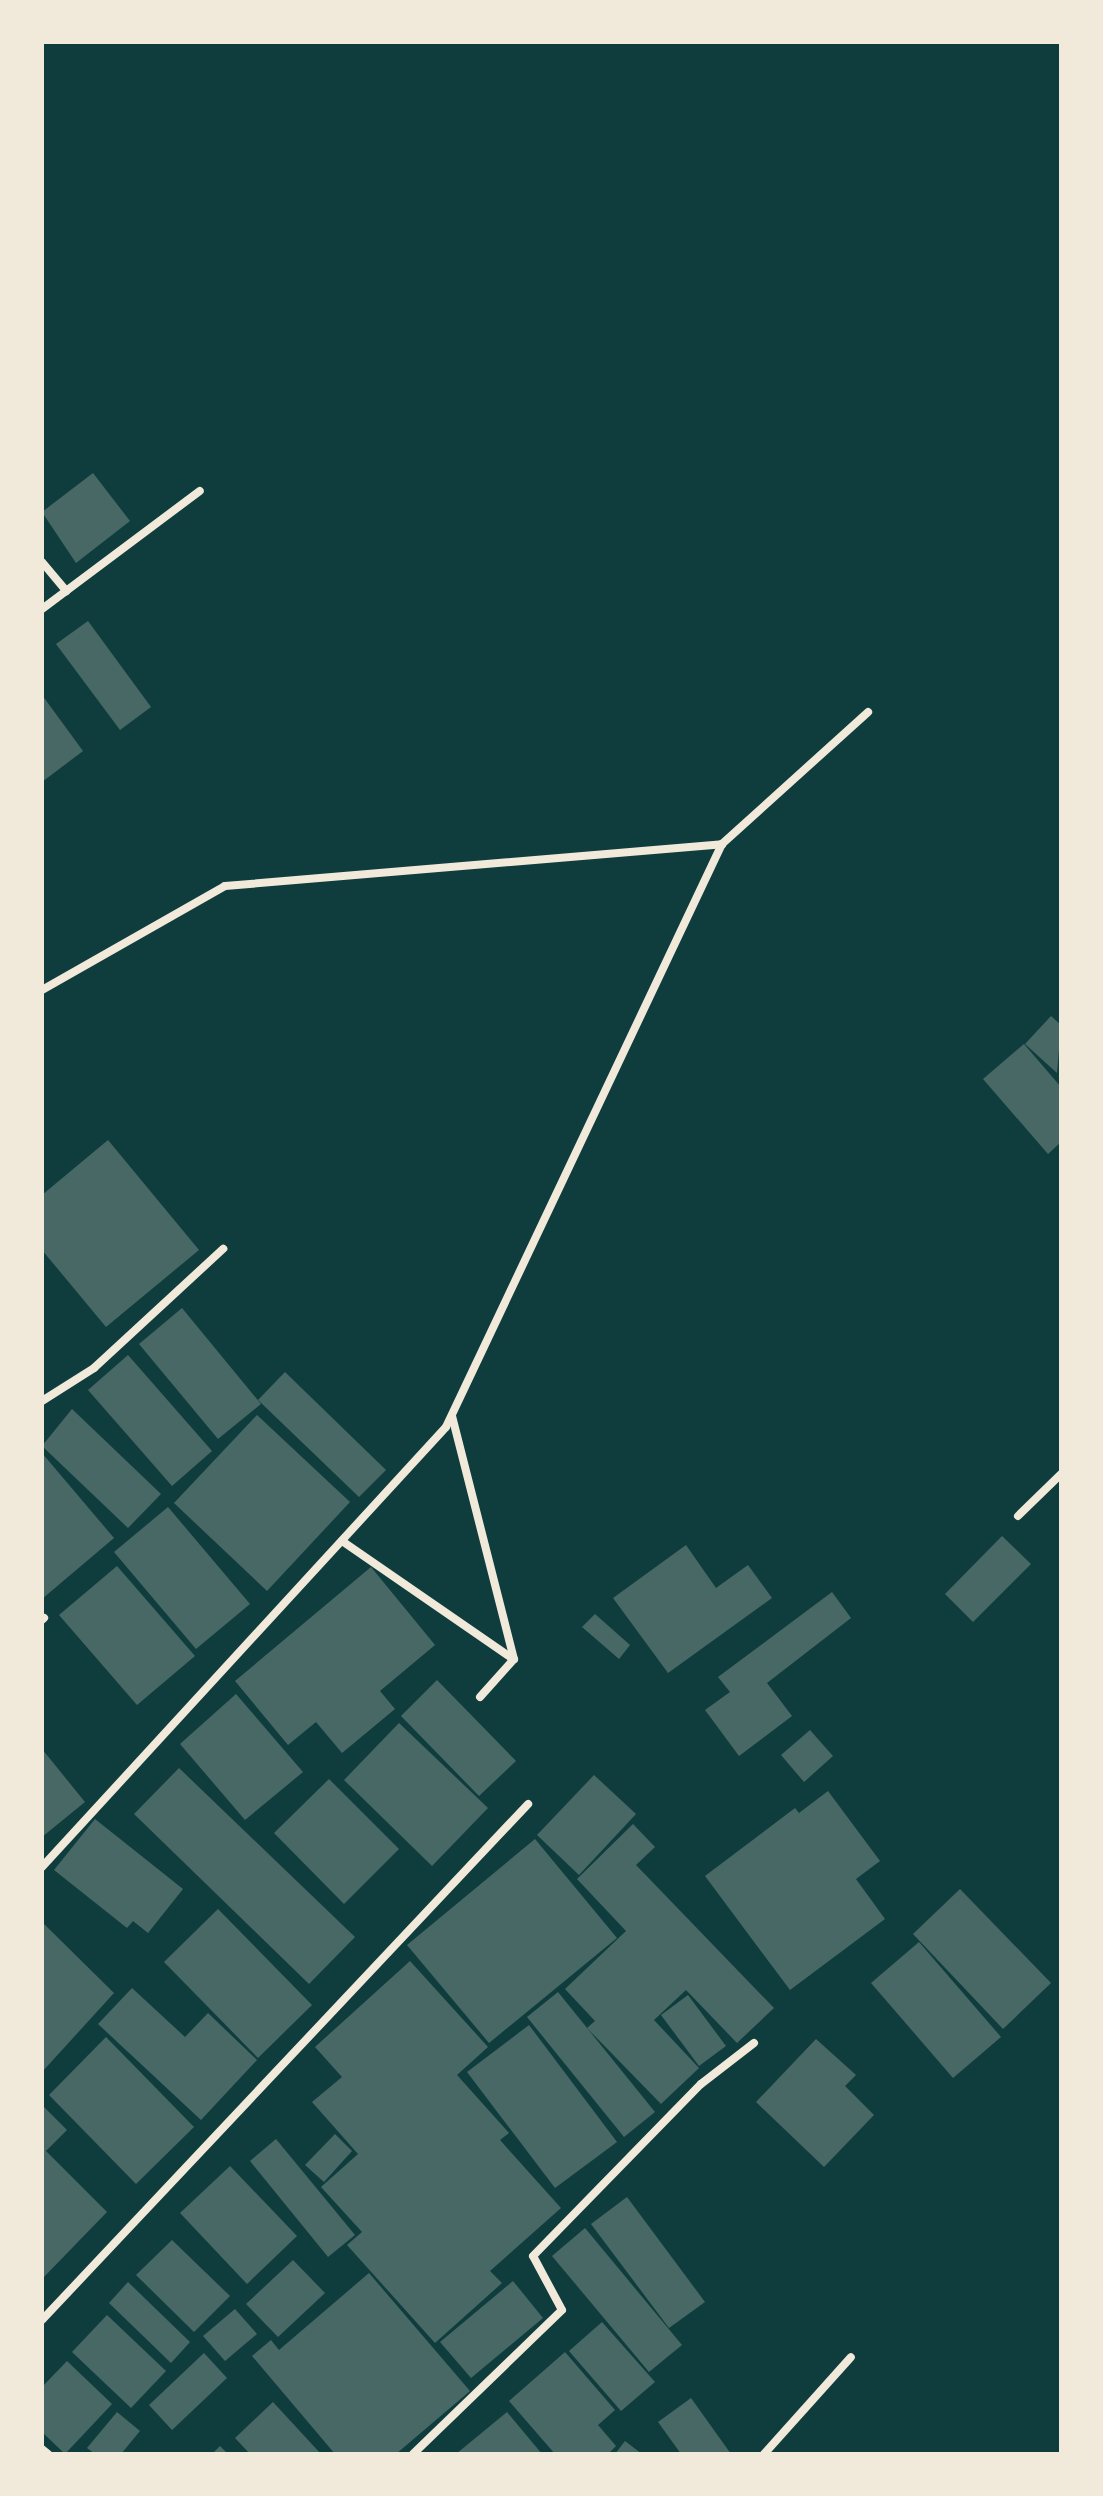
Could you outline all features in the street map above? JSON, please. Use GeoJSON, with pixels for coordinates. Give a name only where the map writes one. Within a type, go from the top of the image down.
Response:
{"type":"FeatureCollection","features":[{"type":"Feature","properties":{"kind":"street"},"geometry":{"type":"LineString","coordinates":[[42,609],[200,491]]}},
{"type":"Feature","properties":{"kind":"street"},"geometry":{"type":"LineString","coordinates":[[42,562],[66,591]]}},
{"type":"Feature","properties":{"kind":"street"},"geometry":{"type":"LineString","coordinates":[[42,1867],[342,1541],[452,1415],[722,844],[868,712]]}},
{"type":"Feature","properties":{"kind":"street"},"geometry":{"type":"LineString","coordinates":[[42,990],[225,886],[722,844]]}},
{"type":"Feature","properties":{"kind":"street"},"geometry":{"type":"LineString","coordinates":[[42,1401],[94,1368],[223,1249]]}},
{"type":"Feature","properties":{"kind":"street"},"geometry":{"type":"LineString","coordinates":[[452,1415],[514,1659]]}},
{"type":"Feature","properties":{"kind":"street"},"geometry":{"type":"LineString","coordinates":[[1018,1516],[1061,1474]]}},
{"type":"Feature","properties":{"kind":"street"},"geometry":{"type":"LineString","coordinates":[[342,1541],[514,1659]]}},
{"type":"Feature","properties":{"kind":"street"},"geometry":{"type":"LineString","coordinates":[[480,1697],[514,1659]]}},
{"type":"Feature","properties":{"kind":"street"},"geometry":{"type":"LineString","coordinates":[[42,2320],[528,1804]]}},
{"type":"Feature","properties":{"kind":"street"},"geometry":{"type":"LineString","coordinates":[[413,2454],[562,2310],[533,2256],[701,2084],[754,2043]]}},
{"type":"Feature","properties":{"kind":"street"},"geometry":{"type":"LineString","coordinates":[[764,2454],[851,2357]]}},
{"type":"Feature","properties":{"kind":"street"},"geometry":{"type":"LineString","coordinates":[[42,2449],[48,2454]]}},
{"type":"Feature","properties":{"kind":"building"},"geometry":{"type":"Polygon","coordinates":[[[93,473],[130,521],[76,563],[42,512],[93,473]]]}},
{"type":"Feature","properties":{"kind":"building"},"geometry":{"type":"Polygon","coordinates":[[[88,621],[151,707],[120,730],[56,644],[88,621]]]}},
{"type":"Feature","properties":{"kind":"building"},"geometry":{"type":"Polygon","coordinates":[[[42,695],[83,751],[42,782],[42,695]]]}},
{"type":"Feature","properties":{"kind":"building"},"geometry":{"type":"Polygon","coordinates":[[[1051,1016],[1061,1025],[1057,1073],[1025,1044],[1051,1016]]]}},
{"type":"Feature","properties":{"kind":"building"},"geometry":{"type":"Polygon","coordinates":[[[1024,1044],[1061,1087],[1061,1142],[1048,1154],[983,1079],[1024,1044]]]}},
{"type":"Feature","properties":{"kind":"building"},"geometry":{"type":"Polygon","coordinates":[[[108,1140],[199,1250],[106,1327],[42,1250],[42,1195],[108,1140]]]}},
{"type":"Feature","properties":{"kind":"building"},"geometry":{"type":"Polygon","coordinates":[[[182,1308],[261,1404],[218,1439],[139,1344],[182,1308]]]}},
{"type":"Feature","properties":{"kind":"building"},"geometry":{"type":"Polygon","coordinates":[[[128,1355],[212,1451],[172,1486],[88,1390],[128,1355]]]}},
{"type":"Feature","properties":{"kind":"building"},"geometry":{"type":"Polygon","coordinates":[[[285,1372],[386,1470],[359,1497],[258,1400],[285,1372]]]}},
{"type":"Feature","properties":{"kind":"building"},"geometry":{"type":"Polygon","coordinates":[[[72,1409],[161,1494],[128,1528],[42,1446],[72,1409]]]}},
{"type":"Feature","properties":{"kind":"building"},"geometry":{"type":"Polygon","coordinates":[[[257,1415],[350,1502],[267,1591],[174,1503],[257,1415]]]}},
{"type":"Feature","properties":{"kind":"building"},"geometry":{"type":"Polygon","coordinates":[[[42,1453],[114,1538],[42,1599],[42,1453]]]}},
{"type":"Feature","properties":{"kind":"building"},"geometry":{"type":"Polygon","coordinates":[[[168,1507],[250,1604],[196,1649],[114,1552],[168,1507]]]}},
{"type":"Feature","properties":{"kind":"building"},"geometry":{"type":"Polygon","coordinates":[[[1002,1536],[1031,1564],[973,1622],[945,1594],[1002,1536]]]}},
{"type":"Feature","properties":{"kind":"building"},"geometry":{"type":"Polygon","coordinates":[[[686,1545],[716,1588],[748,1565],[772,1598],[668,1673],[613,1598],[686,1545]]]}},
{"type":"Feature","properties":{"kind":"building"},"geometry":{"type":"Polygon","coordinates":[[[117,1566],[195,1656],[137,1705],[59,1615],[117,1566]]]}},
{"type":"Feature","properties":{"kind":"building"},"geometry":{"type":"Polygon","coordinates":[[[371,1567],[435,1645],[380,1691],[395,1709],[342,1753],[316,1722],[288,1745],[235,1681],[371,1567]]]}},
{"type":"Feature","properties":{"kind":"building"},"geometry":{"type":"Polygon","coordinates":[[[832,1592],[851,1618],[767,1683],[792,1716],[739,1756],[705,1710],[730,1692],[718,1677],[832,1592]]]}},
{"type":"Feature","properties":{"kind":"building"},"geometry":{"type":"Polygon","coordinates":[[[595,1614],[630,1645],[619,1659],[582,1627],[595,1614]]]}},
{"type":"Feature","properties":{"kind":"building"},"geometry":{"type":"Polygon","coordinates":[[[437,1680],[516,1761],[479,1796],[401,1716],[437,1680]]]}},
{"type":"Feature","properties":{"kind":"building"},"geometry":{"type":"Polygon","coordinates":[[[236,1694],[303,1772],[245,1820],[180,1744],[236,1694]]]}},
{"type":"Feature","properties":{"kind":"building"},"geometry":{"type":"Polygon","coordinates":[[[399,1723],[488,1808],[432,1866],[344,1780],[399,1723]]]}},
{"type":"Feature","properties":{"kind":"building"},"geometry":{"type":"Polygon","coordinates":[[[810,1730],[833,1756],[804,1782],[781,1755],[810,1730]]]}},
{"type":"Feature","properties":{"kind":"building"},"geometry":{"type":"Polygon","coordinates":[[[42,1749],[85,1802],[42,1837],[42,1749]]]}},
{"type":"Feature","properties":{"kind":"building"},"geometry":{"type":"Polygon","coordinates":[[[179,1768],[355,1937],[309,1984],[134,1814],[179,1768]]]}},
{"type":"Feature","properties":{"kind":"building"},"geometry":{"type":"Polygon","coordinates":[[[594,1775],[636,1814],[579,1875],[537,1835],[594,1775]]]}},
{"type":"Feature","properties":{"kind":"building"},"geometry":{"type":"Polygon","coordinates":[[[329,1779],[399,1849],[344,1904],[274,1833],[329,1779]]]}},
{"type":"Feature","properties":{"kind":"building"},"geometry":{"type":"Polygon","coordinates":[[[828,1791],[880,1861],[856,1879],[885,1919],[790,1990],[705,1876],[795,1808],[799,1813],[828,1791]]]}},
{"type":"Feature","properties":{"kind":"building"},"geometry":{"type":"Polygon","coordinates":[[[95,1819],[183,1889],[148,1933],[133,1921],[127,1928],[54,1870],[95,1819]]]}},
{"type":"Feature","properties":{"kind":"building"},"geometry":{"type":"Polygon","coordinates":[[[633,1824],[655,1847],[636,1865],[774,2008],[737,2043],[686,1990],[654,2020],[699,2068],[661,2104],[587,2028],[595,2021],[565,1989],[626,1931],[577,1879],[633,1824]]]}},
{"type":"Feature","properties":{"kind":"building"},"geometry":{"type":"Polygon","coordinates":[[[535,1839],[617,1938],[489,2043],[407,1945],[535,1839]]]}},
{"type":"Feature","properties":{"kind":"building"},"geometry":{"type":"Polygon","coordinates":[[[960,1889],[1051,1983],[1003,2029],[913,1934],[960,1889]]]}},
{"type":"Feature","properties":{"kind":"building"},"geometry":{"type":"Polygon","coordinates":[[[218,1909],[312,2005],[258,2058],[164,1962],[218,1909]]]}},
{"type":"Feature","properties":{"kind":"building"},"geometry":{"type":"Polygon","coordinates":[[[42,1922],[114,1993],[42,2072],[42,1922]]]}},
{"type":"Feature","properties":{"kind":"building"},"geometry":{"type":"Polygon","coordinates":[[[919,1942],[1001,2037],[953,2078],[871,1983],[919,1942]]]}},
{"type":"Feature","properties":{"kind":"building"},"geometry":{"type":"Polygon","coordinates":[[[410,1961],[488,2047],[457,2075],[509,2133],[500,2140],[561,2208],[490,2271],[502,2283],[435,2343],[347,2245],[362,2232],[321,2187],[358,2154],[312,2102],[342,2077],[315,2047],[410,1961]]]}},
{"type":"Feature","properties":{"kind":"building"},"geometry":{"type":"Polygon","coordinates":[[[132,1988],[185,2037],[208,2013],[257,2060],[201,2120],[98,2024],[132,1988]]]}},
{"type":"Feature","properties":{"kind":"building"},"geometry":{"type":"Polygon","coordinates":[[[558,1992],[655,2112],[624,2137],[527,2017],[558,1992]]]}},
{"type":"Feature","properties":{"kind":"building"},"geometry":{"type":"Polygon","coordinates":[[[688,1995],[726,2046],[699,2066],[661,2015],[688,1995]]]}},
{"type":"Feature","properties":{"kind":"building"},"geometry":{"type":"Polygon","coordinates":[[[529,2025],[617,2142],[555,2188],[467,2072],[529,2025]]]}},
{"type":"Feature","properties":{"kind":"building"},"geometry":{"type":"Polygon","coordinates":[[[106,2037],[194,2127],[136,2184],[49,2095],[106,2037]]]}},
{"type":"Feature","properties":{"kind":"building"},"geometry":{"type":"Polygon","coordinates":[[[816,2039],[856,2075],[845,2086],[874,2115],[824,2167],[756,2102],[816,2039]]]}},
{"type":"Feature","properties":{"kind":"building"},"geometry":{"type":"Polygon","coordinates":[[[42,2105],[67,2130],[46,2151],[107,2212],[42,2279],[42,2105]]]}},
{"type":"Feature","properties":{"kind":"building"},"geometry":{"type":"Polygon","coordinates":[[[335,2134],[352,2151],[324,2182],[305,2165],[335,2134]]]}},
{"type":"Feature","properties":{"kind":"building"},"geometry":{"type":"Polygon","coordinates":[[[276,2139],[355,2235],[328,2257],[250,2161],[276,2139]]]}},
{"type":"Feature","properties":{"kind":"building"},"geometry":{"type":"Polygon","coordinates":[[[230,2166],[297,2236],[247,2284],[180,2213],[230,2166]]]}},
{"type":"Feature","properties":{"kind":"building"},"geometry":{"type":"Polygon","coordinates":[[[627,2197],[705,2302],[669,2328],[591,2224],[627,2197]]]}},
{"type":"Feature","properties":{"kind":"building"},"geometry":{"type":"Polygon","coordinates":[[[585,2228],[682,2345],[649,2372],[552,2256],[585,2228]]]}},
{"type":"Feature","properties":{"kind":"building"},"geometry":{"type":"Polygon","coordinates":[[[172,2240],[230,2296],[194,2332],[136,2275],[172,2240]]]}},
{"type":"Feature","properties":{"kind":"building"},"geometry":{"type":"Polygon","coordinates":[[[293,2260],[325,2293],[278,2337],[246,2304],[293,2260]]]}},
{"type":"Feature","properties":{"kind":"building"},"geometry":{"type":"Polygon","coordinates":[[[369,2273],[470,2391],[396,2454],[335,2454],[252,2356],[271,2340],[279,2350],[369,2273]]]}},
{"type":"Feature","properties":{"kind":"building"},"geometry":{"type":"Polygon","coordinates":[[[513,2281],[543,2318],[471,2378],[440,2342],[513,2281]]]}},
{"type":"Feature","properties":{"kind":"building"},"geometry":{"type":"Polygon","coordinates":[[[128,2282],[190,2342],[171,2363],[109,2303],[128,2282]]]}},
{"type":"Feature","properties":{"kind":"building"},"geometry":{"type":"Polygon","coordinates":[[[235,2309],[257,2334],[225,2361],[203,2336],[235,2309]]]}},
{"type":"Feature","properties":{"kind":"building"},"geometry":{"type":"Polygon","coordinates":[[[107,2315],[166,2371],[131,2408],[72,2352],[107,2315]]]}},
{"type":"Feature","properties":{"kind":"building"},"geometry":{"type":"Polygon","coordinates":[[[602,2322],[655,2382],[621,2411],[569,2351],[602,2322]]]}},
{"type":"Feature","properties":{"kind":"building"},"geometry":{"type":"Polygon","coordinates":[[[565,2352],[615,2410],[598,2425],[616,2446],[608,2454],[555,2454],[509,2401],[565,2352]]]}},
{"type":"Feature","properties":{"kind":"building"},"geometry":{"type":"Polygon","coordinates":[[[204,2353],[227,2378],[172,2430],[149,2405],[204,2353]]]}},
{"type":"Feature","properties":{"kind":"building"},"geometry":{"type":"Polygon","coordinates":[[[67,2361],[112,2404],[65,2454],[42,2432],[42,2387],[67,2361]]]}},
{"type":"Feature","properties":{"kind":"building"},"geometry":{"type":"Polygon","coordinates":[[[691,2398],[731,2454],[681,2454],[658,2422],[691,2398]]]}},
{"type":"Feature","properties":{"kind":"building"},"geometry":{"type":"Polygon","coordinates":[[[273,2402],[321,2454],[250,2454],[235,2438],[273,2402]]]}},
{"type":"Feature","properties":{"kind":"building"},"geometry":{"type":"Polygon","coordinates":[[[117,2412],[140,2431],[121,2454],[95,2454],[87,2448],[117,2412]]]}},
{"type":"Feature","properties":{"kind":"building"},"geometry":{"type":"Polygon","coordinates":[[[507,2412],[542,2454],[456,2454],[507,2412]]]}},
{"type":"Feature","properties":{"kind":"building"},"geometry":{"type":"Polygon","coordinates":[[[625,2441],[642,2454],[615,2454],[625,2441]]]}},
{"type":"Feature","properties":{"kind":"building"},"geometry":{"type":"Polygon","coordinates":[[[220,2446],[228,2454],[212,2454],[220,2446]]]}}]}
